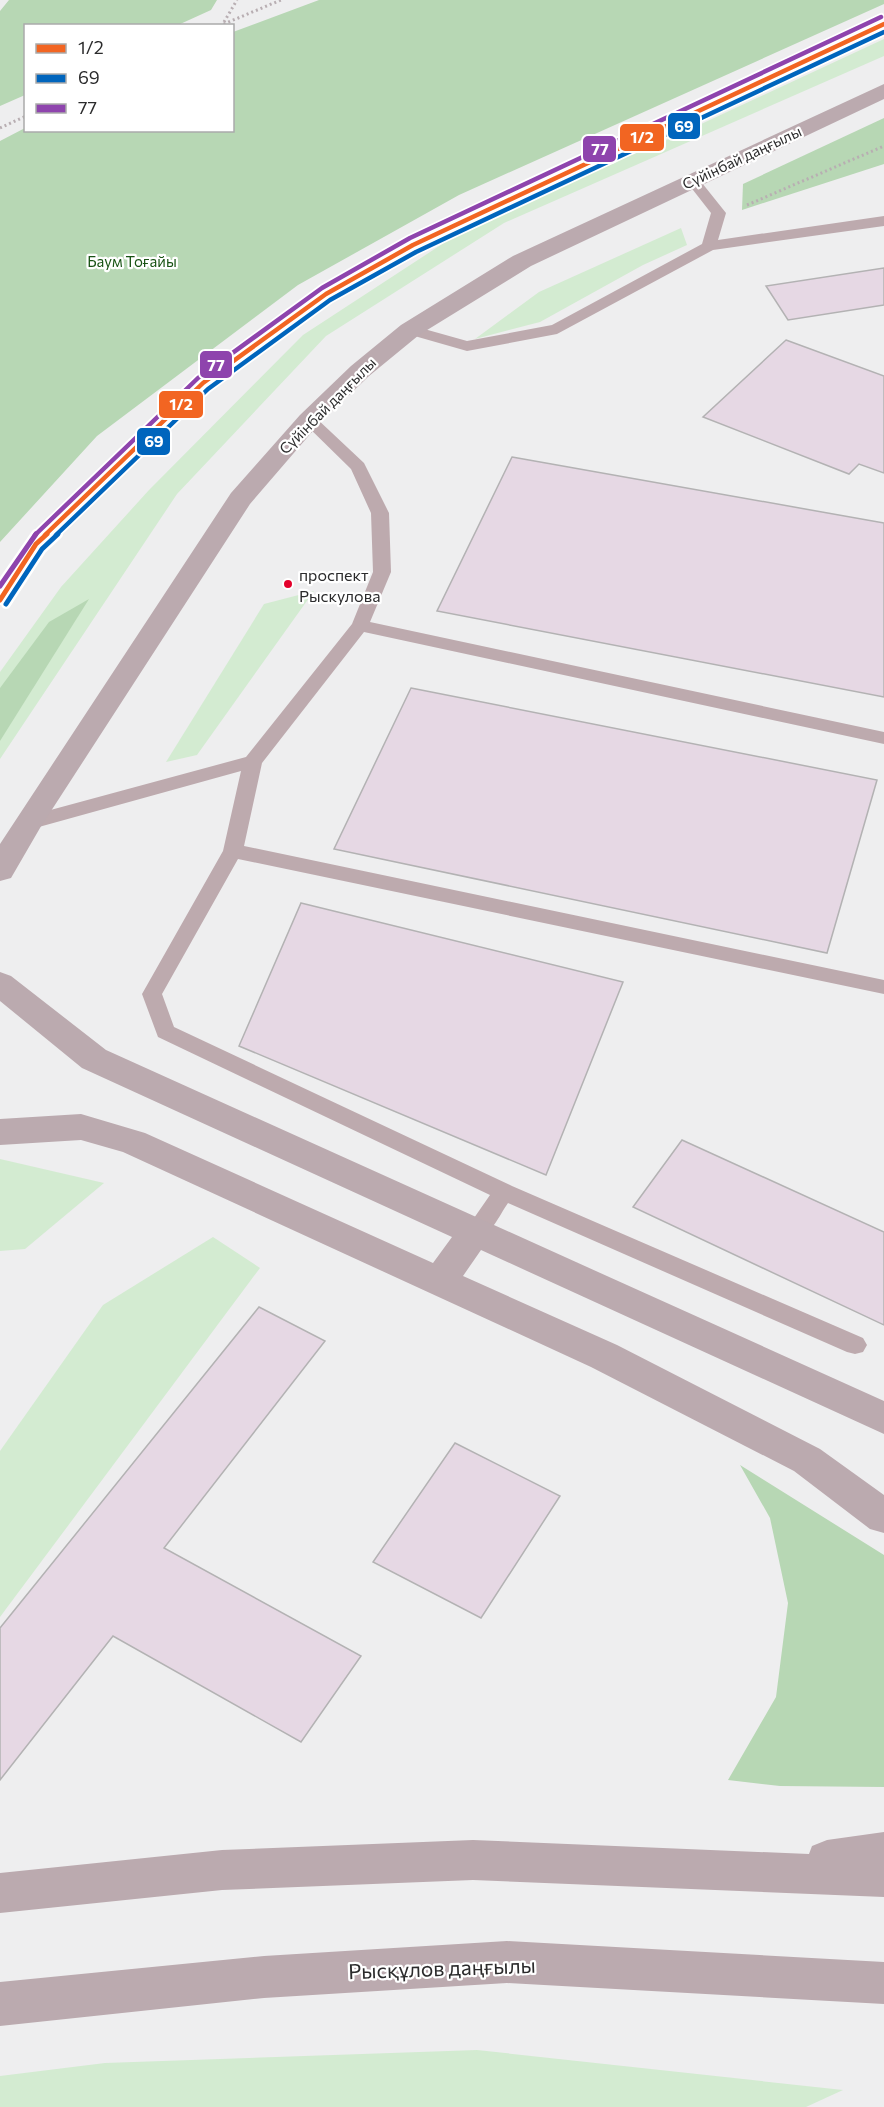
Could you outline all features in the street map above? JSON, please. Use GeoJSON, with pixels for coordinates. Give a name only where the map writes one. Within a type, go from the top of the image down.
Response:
{"type":"FeatureCollection","features":[{"type":"Feature","properties":{"kind":"main road","name":"Сүйінбай даңғылы"},"geometry":{"type":"LineString","coordinates":[[0,870],[28,823],[240,499],[309,420],[360,370],[410,330],[522,261],[884,92]]}},
{"type":"Feature","properties":{"kind":"main road"},"geometry":{"type":"LineString","coordinates":[[0,984],[94,1059],[884,1418]]}},
{"type":"Feature","properties":{"kind":"main road"},"geometry":{"type":"LineString","coordinates":[[0,1132],[81,1127],[133,1142],[604,1356],[807,1460],[884,1517]]}},
{"type":"Feature","properties":{"kind":"main road"},"geometry":{"type":"LineString","coordinates":[[440,1280],[476,1231]]}},
{"type":"Feature","properties":{"kind":"main road"},"geometry":{"type":"LineString","coordinates":[[742,1872],[884,1852]]}},
{"type":"Feature","properties":{"kind":"main road"},"geometry":{"type":"LineString","coordinates":[[0,1893],[222,1870],[473,1860],[884,1877]]}},
{"type":"Feature","properties":{"kind":"main road","name":"Рысқұлов даңғылы"},"geometry":{"type":"LineString","coordinates":[[0,2004],[264,1977],[507,1962],[884,1983]]}},
{"type":"Feature","properties":{"kind":"lane"},"geometry":{"type":"LineString","coordinates":[[693,180],[719,213],[709,246]]}},
{"type":"Feature","properties":{"kind":"lane"},"geometry":{"type":"LineString","coordinates":[[410,330],[467,346],[557,329],[709,246],[884,221]]}},
{"type":"Feature","properties":{"kind":"lane"},"geometry":{"type":"LineString","coordinates":[[309,420],[358,467],[380,513],[382,572],[360,625],[254,762],[233,851],[152,994],[165,1032],[504,1192],[855,1344]]}},
{"type":"Feature","properties":{"kind":"lane"},"geometry":{"type":"LineString","coordinates":[[360,625],[884,738]]}},
{"type":"Feature","properties":{"kind":"lane"},"geometry":{"type":"LineString","coordinates":[[28,823],[254,762]]}},
{"type":"Feature","properties":{"kind":"lane"},"geometry":{"type":"LineString","coordinates":[[233,851],[884,987]]}},
{"type":"Feature","properties":{"kind":"lane"},"geometry":{"type":"LineString","coordinates":[[476,1231],[504,1192]]}},
{"type":"Feature","properties":{"kind":"path"},"geometry":{"type":"LineString","coordinates":[[224,23],[237,0]]}},
{"type":"Feature","properties":{"kind":"path"},"geometry":{"type":"LineString","coordinates":[[224,23],[281,0]]}},
{"type":"Feature","properties":{"kind":"path"},"geometry":{"type":"LineString","coordinates":[[0,128],[24,117]]}},
{"type":"Feature","properties":{"kind":"path"},"geometry":{"type":"LineString","coordinates":[[719,213],[754,203],[884,146]]}},
{"type":"Feature","properties":{"kind":"green space"},"geometry":{"type":"Polygon","coordinates":[[[9,0],[217,0],[211,10],[180,24],[24,24],[24,95],[0,106],[0,11],[9,0]]]}},
{"type":"Feature","properties":{"kind":"green space","name":"Баум Тоғайы"},"geometry":{"type":"Polygon","coordinates":[[[319,0],[884,0],[884,4],[459,195],[298,285],[97,436],[0,542],[0,141],[24,129],[24,132],[234,132],[234,32],[319,0]]]}},
{"type":"Feature","properties":{"kind":"green space"},"geometry":{"type":"Polygon","coordinates":[[[884,39],[884,56],[504,223],[326,336],[177,494],[0,759],[0,672],[61,587],[149,490],[303,335],[476,222],[669,139],[884,39]]]}},
{"type":"Feature","properties":{"kind":"green space"},"geometry":{"type":"Polygon","coordinates":[[[884,118],[884,164],[742,210],[743,184],[884,118]]]}},
{"type":"Feature","properties":{"kind":"green space"},"geometry":{"type":"Polygon","coordinates":[[[681,228],[687,245],[643,265],[540,322],[475,339],[539,292],[681,228]]]}},
{"type":"Feature","properties":{"kind":"green space"},"geometry":{"type":"Polygon","coordinates":[[[314,591],[197,755],[166,762],[264,604],[314,591]]]}},
{"type":"Feature","properties":{"kind":"green space"},"geometry":{"type":"Polygon","coordinates":[[[89,599],[0,741],[0,688],[49,622],[89,599]]]}},
{"type":"Feature","properties":{"kind":"green space"},"geometry":{"type":"Polygon","coordinates":[[[0,1159],[104,1183],[25,1249],[0,1251],[0,1159]]]}},
{"type":"Feature","properties":{"kind":"green space"},"geometry":{"type":"Polygon","coordinates":[[[213,1237],[260,1268],[0,1617],[0,1451],[103,1305],[213,1237]]]}},
{"type":"Feature","properties":{"kind":"green space"},"geometry":{"type":"Polygon","coordinates":[[[740,1465],[884,1555],[884,1787],[780,1786],[728,1780],[776,1697],[788,1603],[770,1518],[740,1465]]]}},
{"type":"Feature","properties":{"kind":"green space"},"geometry":{"type":"Polygon","coordinates":[[[477,2050],[843,2090],[806,2107],[0,2107],[0,2076],[105,2063],[477,2050]]]}},
{"type":"Feature","properties":{"kind":"building"},"geometry":{"type":"Polygon","coordinates":[[[884,268],[884,305],[788,320],[766,286],[884,268]]]}},
{"type":"Feature","properties":{"kind":"building"},"geometry":{"type":"Polygon","coordinates":[[[786,340],[884,376],[884,473],[859,464],[849,474],[703,417],[786,340]]]}},
{"type":"Feature","properties":{"kind":"building"},"geometry":{"type":"Polygon","coordinates":[[[512,457],[884,523],[884,697],[437,611],[512,457]]]}},
{"type":"Feature","properties":{"kind":"building"},"geometry":{"type":"Polygon","coordinates":[[[411,688],[877,780],[827,953],[334,849],[411,688]]]}},
{"type":"Feature","properties":{"kind":"building"},"geometry":{"type":"Polygon","coordinates":[[[301,903],[623,982],[546,1175],[239,1046],[301,903]]]}},
{"type":"Feature","properties":{"kind":"building"},"geometry":{"type":"Polygon","coordinates":[[[682,1140],[884,1232],[884,1325],[633,1207],[682,1140]]]}},
{"type":"Feature","properties":{"kind":"building"},"geometry":{"type":"Polygon","coordinates":[[[259,1307],[325,1341],[164,1548],[361,1656],[301,1742],[113,1636],[0,1780],[0,1628],[259,1307]]]}},
{"type":"Feature","properties":{"kind":"building"},"geometry":{"type":"Polygon","coordinates":[[[455,1443],[560,1496],[481,1618],[373,1562],[455,1443]]]}},
{"type":"Feature","properties":{"kind":"transit line","name":"77"},"geometry":{"type":"LineString","coordinates":[[0,586],[31,539],[198,378],[322,288],[410,238],[881,17]]}},
{"type":"Feature","properties":{"kind":"transit line","name":"1/2"},"geometry":{"type":"LineString","coordinates":[[0,600],[36,544],[203,383],[326,294],[413,245],[884,24]]}},
{"type":"Feature","properties":{"kind":"transit line","name":"69"},"geometry":{"type":"LineString","coordinates":[[6,604],[42,549],[208,389],[330,300],[416,252],[884,32]]}},
{"type":"Feature","properties":{"kind":"place","name":"проспект Рыскулова"},"geometry":{"type":"Point","coordinates":[288,584]}}]}
